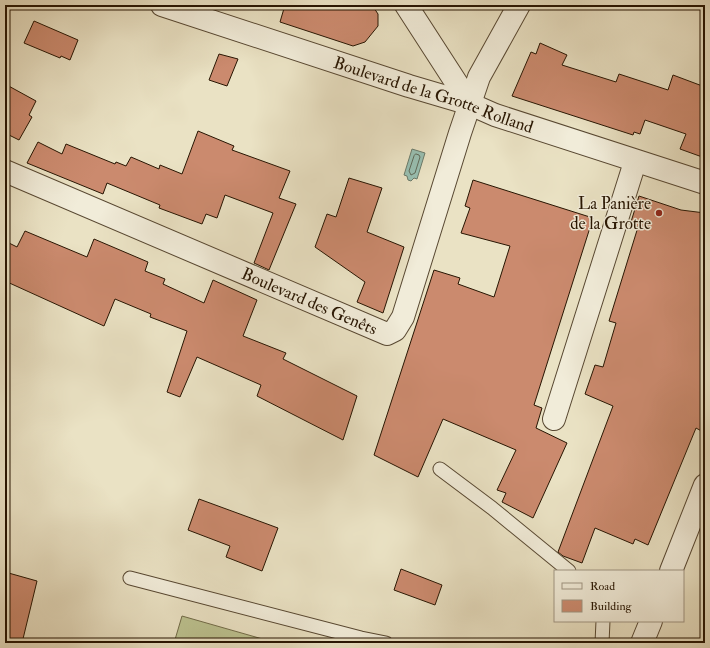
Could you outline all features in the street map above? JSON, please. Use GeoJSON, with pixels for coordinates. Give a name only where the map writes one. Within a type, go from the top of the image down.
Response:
{"type":"FeatureCollection","features":[{"type":"Feature","properties":{"kind":"street","name":"Boulevard de la Grotte Rolland"},"geometry":{"type":"LineString","coordinates":[[162,5],[401,84],[470,104],[495,115],[705,184]]}},
{"type":"Feature","properties":{"kind":"street"},"geometry":{"type":"LineString","coordinates":[[406,5],[470,104]]}},
{"type":"Feature","properties":{"kind":"street","name":"Boulevard des Genêts"},"geometry":{"type":"LineString","coordinates":[[5,171],[386,334],[395,330],[403,317],[479,77],[519,5]]}},
{"type":"Feature","properties":{"kind":"street"},"geometry":{"type":"LineString","coordinates":[[554,419],[635,162]]}},
{"type":"Feature","properties":{"kind":"street"},"geometry":{"type":"LineString","coordinates":[[671,570],[705,485]]}},
{"type":"Feature","properties":{"kind":"street"},"geometry":{"type":"LineString","coordinates":[[642,643],[651,622]]}},
{"type":"Feature","properties":{"kind":"lane"},"geometry":{"type":"LineString","coordinates":[[440,469],[492,508],[568,570]]}},
{"type":"Feature","properties":{"kind":"lane"},"geometry":{"type":"LineString","coordinates":[[130,578],[361,638],[386,643]]}},
{"type":"Feature","properties":{"kind":"lane"},"geometry":{"type":"LineString","coordinates":[[602,643],[603,622]]}},
{"type":"Feature","properties":{"kind":"green space"},"geometry":{"type":"Polygon","coordinates":[[[182,616],[273,642],[275,643],[174,643],[182,616]]]}},
{"type":"Feature","properties":{"kind":"water"},"geometry":{"type":"Polygon","coordinates":[[[412,149],[425,153],[417,179],[414,178],[411,181],[404,175],[412,149]]]}},
{"type":"Feature","properties":{"kind":"building"},"geometry":{"type":"Polygon","coordinates":[[[285,5],[372,5],[378,14],[378,26],[365,42],[353,46],[280,22],[285,5]]]}},
{"type":"Feature","properties":{"kind":"building"},"geometry":{"type":"Polygon","coordinates":[[[34,21],[78,40],[70,60],[61,56],[60,58],[24,43],[34,21]]]}},
{"type":"Feature","properties":{"kind":"building"},"geometry":{"type":"Polygon","coordinates":[[[540,43],[567,55],[562,65],[616,82],[619,74],[668,90],[673,75],[705,87],[705,158],[680,149],[686,134],[645,120],[640,134],[634,132],[633,135],[512,96],[531,52],[536,54],[540,43]]]}},
{"type":"Feature","properties":{"kind":"building"},"geometry":{"type":"Polygon","coordinates":[[[219,54],[238,59],[227,86],[209,80],[219,54]]]}},
{"type":"Feature","properties":{"kind":"building"},"geometry":{"type":"Polygon","coordinates":[[[5,84],[36,101],[29,115],[32,117],[19,140],[5,133],[5,84]]]}},
{"type":"Feature","properties":{"kind":"building"},"geometry":{"type":"Polygon","coordinates":[[[198,131],[234,146],[232,150],[290,171],[279,198],[296,204],[269,270],[254,263],[273,213],[225,195],[217,218],[206,214],[202,224],[159,208],[160,205],[107,183],[103,194],[27,163],[38,142],[62,154],[66,144],[115,164],[116,162],[126,166],[131,157],[159,169],[160,165],[182,174],[198,131]]]}},
{"type":"Feature","properties":{"kind":"building"},"geometry":{"type":"Polygon","coordinates":[[[349,178],[382,188],[367,232],[404,247],[383,313],[357,302],[365,282],[315,247],[327,214],[336,217],[349,178]]]}},
{"type":"Feature","properties":{"kind":"building"},"geometry":{"type":"Polygon","coordinates":[[[473,180],[593,218],[534,405],[542,408],[536,428],[567,443],[533,518],[502,502],[506,493],[497,490],[516,450],[443,419],[418,477],[374,455],[434,270],[460,278],[458,284],[494,297],[510,246],[461,233],[470,208],[465,206],[473,180]]]}},
{"type":"Feature","properties":{"kind":"building"},"geometry":{"type":"Polygon","coordinates":[[[639,196],[681,210],[705,213],[705,433],[696,428],[648,545],[635,539],[633,544],[595,528],[582,563],[563,556],[558,552],[613,406],[585,394],[595,365],[603,367],[616,323],[609,321],[638,227],[630,225],[639,196]]]}},
{"type":"Feature","properties":{"kind":"building"},"geometry":{"type":"Polygon","coordinates":[[[25,231],[87,257],[94,239],[148,262],[145,271],[165,279],[163,284],[204,303],[213,280],[257,300],[243,336],[286,353],[283,359],[357,396],[343,440],[257,396],[261,385],[197,357],[180,397],[167,392],[187,331],[150,317],[151,314],[115,299],[104,326],[5,281],[5,241],[17,247],[25,231]]]}},
{"type":"Feature","properties":{"kind":"building"},"geometry":{"type":"Polygon","coordinates":[[[199,499],[278,528],[262,571],[226,557],[230,546],[188,530],[199,499]]]}},
{"type":"Feature","properties":{"kind":"building"},"geometry":{"type":"Polygon","coordinates":[[[401,569],[442,585],[435,605],[394,590],[401,569]]]}},
{"type":"Feature","properties":{"kind":"building"},"geometry":{"type":"Polygon","coordinates":[[[5,572],[37,581],[22,643],[5,643],[5,572]]]}},
{"type":"Feature","properties":{"kind":"place","name":"La Panière de la Grotte"},"geometry":{"type":"Point","coordinates":[659,213]}}]}
